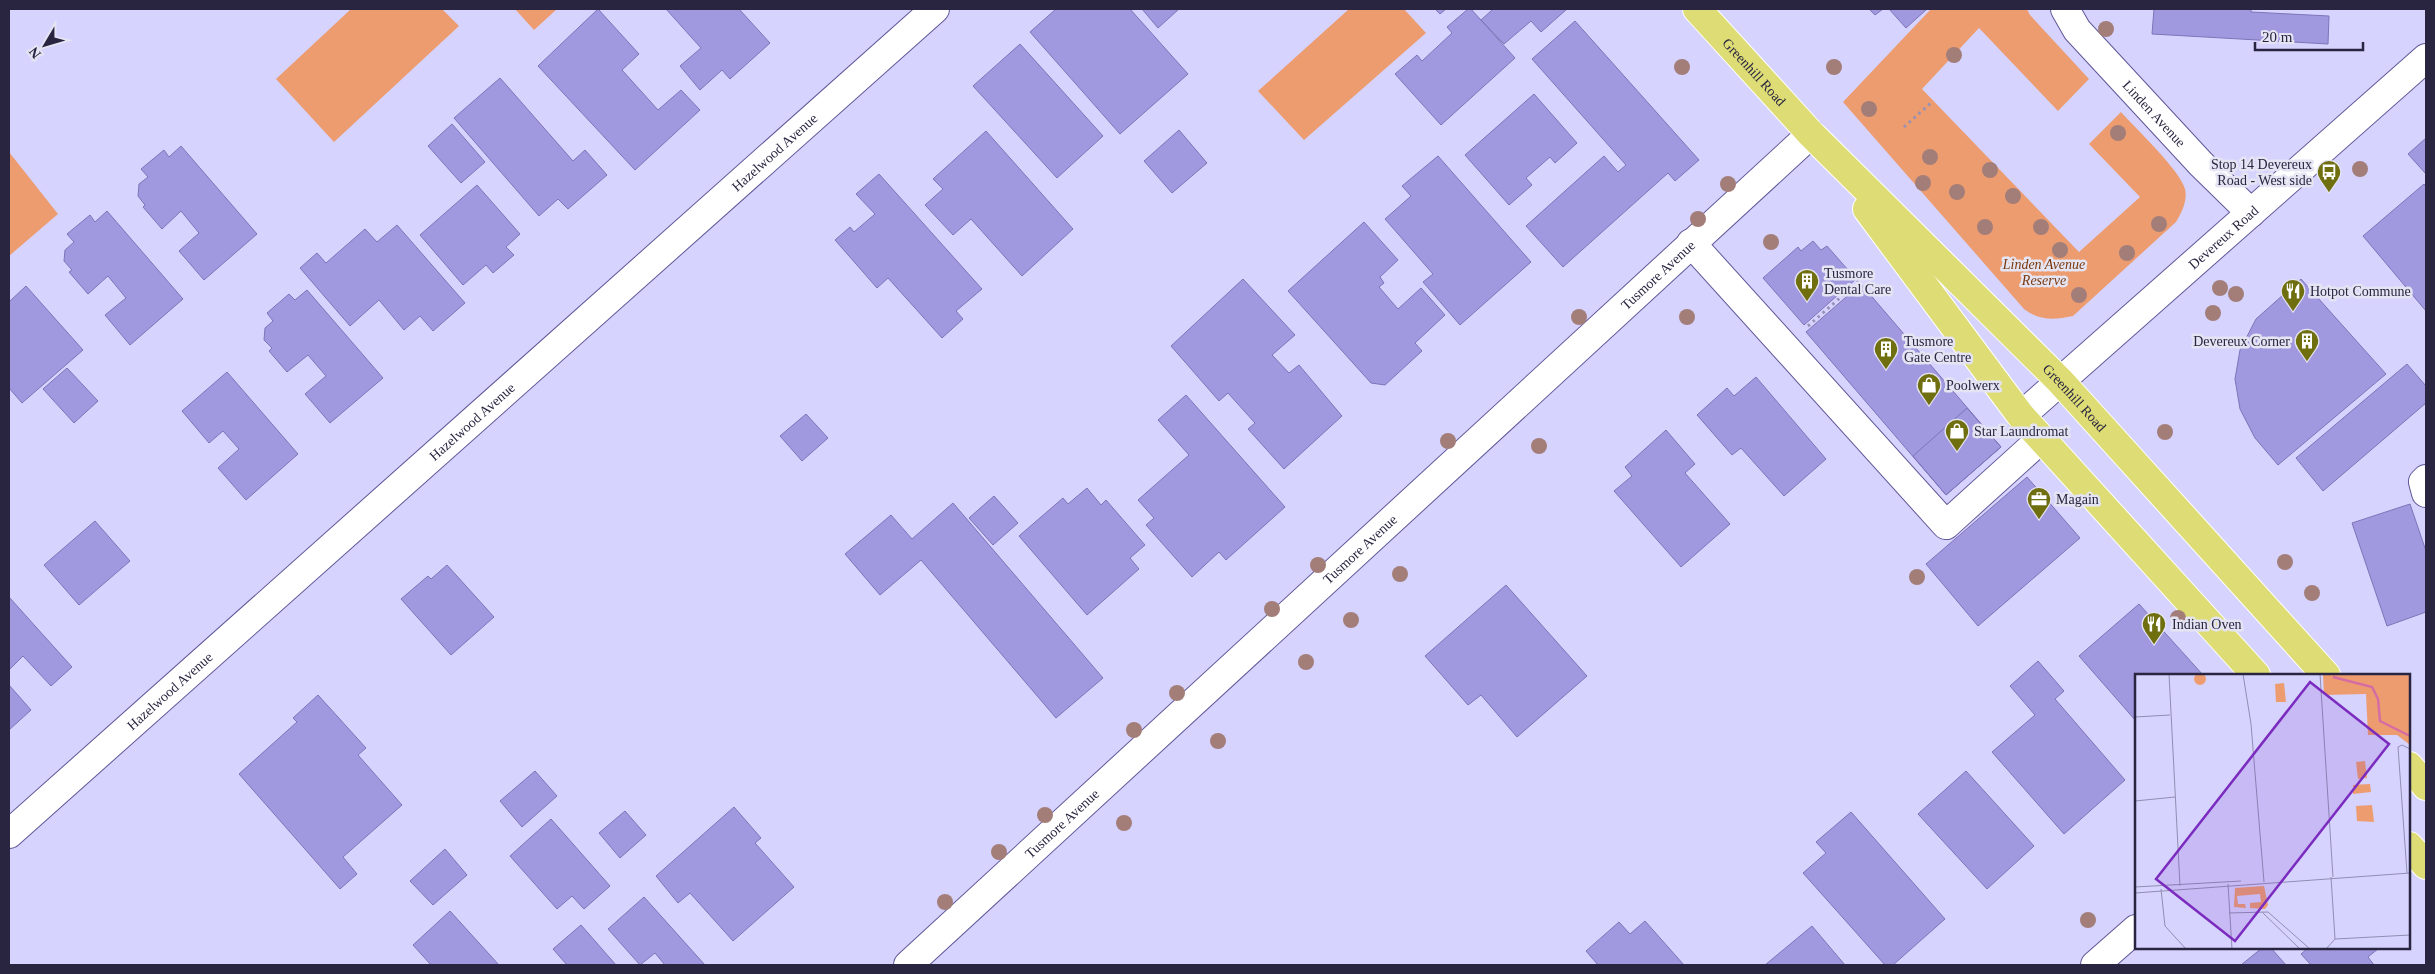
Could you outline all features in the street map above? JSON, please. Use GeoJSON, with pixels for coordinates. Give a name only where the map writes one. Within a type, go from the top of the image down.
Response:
{"type":"FeatureCollection","features":[{"type":"Feature","properties":{"kind":"main road","name":"Greenhill Road"},"geometry":{"type":"LineString","coordinates":[[1697,9],[1811,134],[2060,381],[2325,674]]}},
{"type":"Feature","properties":{"kind":"main road","name":"Greenhill Road"},"geometry":{"type":"LineString","coordinates":[[1811,134],[2021,416],[2255,674]]}},
{"type":"Feature","properties":{"kind":"main road"},"geometry":{"type":"LineString","coordinates":[[2410,767],[2426,786]]}},
{"type":"Feature","properties":{"kind":"main road"},"geometry":{"type":"LineString","coordinates":[[2410,847],[2426,865]]}},
{"type":"Feature","properties":{"kind":"street","name":"Hazelwood Avenue"},"geometry":{"type":"LineString","coordinates":[[9,834],[935,9]]}},
{"type":"Feature","properties":{"kind":"street","name":"Linden Avenue"},"geometry":{"type":"LineString","coordinates":[[2065,9],[2077,30],[2201,164],[2251,213]]}},
{"type":"Feature","properties":{"kind":"street","name":"Devereux Road"},"geometry":{"type":"LineString","coordinates":[[2021,416],[2426,58]]}},
{"type":"Feature","properties":{"kind":"street","name":"Tusmore Avenue"},"geometry":{"type":"LineString","coordinates":[[908,965],[1811,134]]}},
{"type":"Feature","properties":{"kind":"street"},"geometry":{"type":"LineString","coordinates":[[1691,243],[1946,526],[2041,439]]}},
{"type":"Feature","properties":{"kind":"street"},"geometry":{"type":"LineString","coordinates":[[2426,479],[2423,482],[2426,493]]}},
{"type":"Feature","properties":{"kind":"street"},"geometry":{"type":"LineString","coordinates":[[2095,965],[2135,930]]}},
{"type":"Feature","properties":{"kind":"path"},"geometry":{"type":"LineString","coordinates":[[1904,127],[1933,101]]}},
{"type":"Feature","properties":{"kind":"path"},"geometry":{"type":"LineString","coordinates":[[1802,331],[1866,275]]}},
{"type":"Feature","properties":{"kind":"green space"},"geometry":{"type":"Polygon","coordinates":[[[351,9],[442,9],[459,26],[334,142],[276,79],[351,9]]]}},
{"type":"Feature","properties":{"kind":"green space"},"geometry":{"type":"Polygon","coordinates":[[[515,9],[557,9],[534,30],[515,9]]]}},
{"type":"Feature","properties":{"kind":"green space"},"geometry":{"type":"Polygon","coordinates":[[[1349,9],[1404,9],[1426,33],[1304,140],[1258,91],[1349,9]]]}},
{"type":"Feature","properties":{"kind":"green space","name":"Linden Avenue Reserve"},"geometry":{"type":"Polygon","coordinates":[[[1931,9],[2027,9],[2030,15],[2089,79],[2058,111],[1979,28],[1922,89],[2079,252],[2140,197],[2089,144],[2121,112],[2167,161],[2185,189],[2185,202],[2176,222],[2073,316],[2042,318],[2024,309],[1843,102],[1931,9]]]}},
{"type":"Feature","properties":{"kind":"green space"},"geometry":{"type":"Polygon","coordinates":[[[9,152],[58,214],[9,256],[9,152]]]}},
{"type":"Feature","properties":{"kind":"building"},"geometry":{"type":"Polygon","coordinates":[[[598,9],[639,54],[622,70],[658,110],[681,90],[700,110],[635,170],[538,66],[598,9]]]}},
{"type":"Feature","properties":{"kind":"building"},"geometry":{"type":"Polygon","coordinates":[[[666,9],[739,9],[770,43],[730,79],[722,70],[700,90],[680,66],[701,48],[666,9]]]}},
{"type":"Feature","properties":{"kind":"building"},"geometry":{"type":"Polygon","coordinates":[[[1056,9],[1130,9],[1188,74],[1120,134],[1030,32],[1056,9]]]}},
{"type":"Feature","properties":{"kind":"building"},"geometry":{"type":"Polygon","coordinates":[[[1142,9],[1179,9],[1158,28],[1142,9]]]}},
{"type":"Feature","properties":{"kind":"building"},"geometry":{"type":"Polygon","coordinates":[[[1435,9],[1446,9],[1440,14],[1435,9]]]}},
{"type":"Feature","properties":{"kind":"building"},"geometry":{"type":"Polygon","coordinates":[[[1468,9],[1471,9],[1515,58],[1441,125],[1395,74],[1417,55],[1422,61],[1452,33],[1447,27],[1468,9]]]}},
{"type":"Feature","properties":{"kind":"building"},"geometry":{"type":"Polygon","coordinates":[[[1491,9],[1567,9],[1541,32],[1531,21],[1504,44],[1481,20],[1491,9]]]}},
{"type":"Feature","properties":{"kind":"building"},"geometry":{"type":"Polygon","coordinates":[[[1869,9],[1883,9],[1875,15],[1869,9]]]}},
{"type":"Feature","properties":{"kind":"building"},"geometry":{"type":"Polygon","coordinates":[[[1889,9],[1927,9],[1906,28],[1889,9]]]}},
{"type":"Feature","properties":{"kind":"building"},"geometry":{"type":"Polygon","coordinates":[[[2154,9],[2251,9],[2251,12],[2329,16],[2328,44],[2152,34],[2154,9]]]}},
{"type":"Feature","properties":{"kind":"building"},"geometry":{"type":"Polygon","coordinates":[[[1575,21],[1699,160],[1675,181],[1668,173],[1563,267],[1526,226],[1604,156],[1618,172],[1626,165],[1532,59],[1575,21]]]}},
{"type":"Feature","properties":{"kind":"building"},"geometry":{"type":"Polygon","coordinates":[[[1020,44],[1103,136],[1057,178],[973,86],[1020,44]]]}},
{"type":"Feature","properties":{"kind":"building"},"geometry":{"type":"Polygon","coordinates":[[[500,78],[573,161],[585,150],[607,175],[568,209],[558,199],[539,216],[454,118],[500,78]]]}},
{"type":"Feature","properties":{"kind":"building"},"geometry":{"type":"Polygon","coordinates":[[[1534,94],[1577,143],[1555,163],[1550,157],[1526,178],[1532,185],[1509,205],[1465,155],[1534,94]]]}},
{"type":"Feature","properties":{"kind":"building"},"geometry":{"type":"Polygon","coordinates":[[[452,124],[485,162],[461,183],[428,146],[452,124]]]}},
{"type":"Feature","properties":{"kind":"building"},"geometry":{"type":"Polygon","coordinates":[[[1179,130],[1207,163],[1172,193],[1144,161],[1179,130]]]}},
{"type":"Feature","properties":{"kind":"building"},"geometry":{"type":"Polygon","coordinates":[[[986,131],[1073,229],[1022,276],[971,219],[953,235],[925,205],[943,189],[933,179],[986,131]]]}},
{"type":"Feature","properties":{"kind":"building"},"geometry":{"type":"Polygon","coordinates":[[[2426,138],[2426,174],[2408,154],[2426,138]]]}},
{"type":"Feature","properties":{"kind":"building"},"geometry":{"type":"Polygon","coordinates":[[[181,146],[257,234],[204,280],[179,251],[199,233],[181,211],[162,229],[143,207],[145,205],[138,196],[139,184],[148,177],[141,169],[164,150],[169,157],[181,146]]]}},
{"type":"Feature","properties":{"kind":"building"},"geometry":{"type":"Polygon","coordinates":[[[1438,156],[1531,262],[1460,325],[1423,282],[1433,274],[1385,219],[1411,196],[1402,186],[1438,156]]]}},
{"type":"Feature","properties":{"kind":"building"},"geometry":{"type":"Polygon","coordinates":[[[879,174],[982,289],[956,311],[963,319],[942,338],[888,278],[877,288],[835,240],[850,227],[854,232],[875,214],[856,194],[879,174]]]}},
{"type":"Feature","properties":{"kind":"building"},"geometry":{"type":"Polygon","coordinates":[[[2424,184],[2426,187],[2426,311],[2363,236],[2424,184]]]}},
{"type":"Feature","properties":{"kind":"building"},"geometry":{"type":"Polygon","coordinates":[[[477,185],[520,234],[506,247],[514,255],[493,273],[486,265],[463,285],[420,235],[477,185]]]}},
{"type":"Feature","properties":{"kind":"building"},"geometry":{"type":"Polygon","coordinates":[[[107,211],[183,299],[130,345],[105,315],[126,298],[108,276],[88,294],[69,272],[72,270],[64,261],[65,250],[74,242],[67,234],[90,215],[95,222],[107,211]]]}},
{"type":"Feature","properties":{"kind":"building"},"geometry":{"type":"Polygon","coordinates":[[[1364,222],[1398,260],[1380,277],[1384,283],[1379,287],[1398,309],[1421,288],[1445,315],[1415,343],[1422,351],[1385,385],[1371,383],[1288,291],[1364,222]]]}},
{"type":"Feature","properties":{"kind":"building"},"geometry":{"type":"Polygon","coordinates":[[[397,225],[465,303],[433,331],[420,316],[404,330],[379,300],[350,326],[300,268],[317,253],[326,263],[365,229],[377,242],[397,225]]]}},
{"type":"Feature","properties":{"kind":"building","name":"Tusmore Dental Care"},"geometry":{"type":"Polygon","coordinates":[[[1813,241],[1821,250],[1827,246],[1856,279],[1804,325],[1763,278],[1798,247],[1801,251],[1813,241]]]}},
{"type":"Feature","properties":{"kind":"building"},"geometry":{"type":"Polygon","coordinates":[[[1243,279],[1295,335],[1272,355],[1289,373],[1299,365],[1342,416],[1284,469],[1248,429],[1255,423],[1228,393],[1219,401],[1171,346],[1243,279]]]}},
{"type":"Feature","properties":{"kind":"building","name":"Devereux Corner"},"geometry":{"type":"Polygon","coordinates":[[[2301,279],[2386,374],[2278,465],[2255,438],[2240,409],[2235,379],[2240,350],[2256,319],[2301,279]]]}},
{"type":"Feature","properties":{"kind":"building","name":"Tusmore Gate Centre"},"geometry":{"type":"Polygon","coordinates":[[[1861,284],[2001,447],[1946,495],[1806,332],[1861,284]]]}},
{"type":"Feature","properties":{"kind":"building"},"geometry":{"type":"Polygon","coordinates":[[[26,286],[83,350],[22,403],[9,388],[9,302],[26,286]]]}},
{"type":"Feature","properties":{"kind":"building"},"geometry":{"type":"Polygon","coordinates":[[[307,290],[383,378],[330,423],[305,394],[326,376],[308,355],[287,372],[269,351],[272,348],[264,340],[265,328],[273,321],[267,313],[289,294],[295,300],[307,290]]]}},
{"type":"Feature","properties":{"kind":"building"},"geometry":{"type":"Polygon","coordinates":[[[2407,364],[2426,386],[2426,403],[2323,491],[2296,458],[2407,364]]]}},
{"type":"Feature","properties":{"kind":"building"},"geometry":{"type":"Polygon","coordinates":[[[67,368],[98,401],[74,423],[43,389],[67,368]]]}},
{"type":"Feature","properties":{"kind":"building"},"geometry":{"type":"Polygon","coordinates":[[[227,372],[298,454],[246,500],[218,468],[239,449],[223,431],[209,443],[182,411],[227,372]]]}},
{"type":"Feature","properties":{"kind":"building"},"geometry":{"type":"Polygon","coordinates":[[[1756,377],[1826,459],[1784,496],[1741,448],[1732,455],[1697,415],[1727,388],[1734,396],[1756,377]]]}},
{"type":"Feature","properties":{"kind":"building"},"geometry":{"type":"Polygon","coordinates":[[[1186,395],[1285,507],[1226,560],[1219,552],[1192,577],[1146,525],[1154,518],[1138,500],[1189,455],[1158,420],[1186,395]]]}},
{"type":"Feature","properties":{"kind":"building","name":"Star Laundromat"},"geometry":{"type":"Polygon","coordinates":[[[1967,408],[2001,447],[1946,495],[1913,456],[1967,408]]]}},
{"type":"Feature","properties":{"kind":"building"},"geometry":{"type":"Polygon","coordinates":[[[806,414],[828,438],[802,461],[780,436],[806,414]]]}},
{"type":"Feature","properties":{"kind":"building"},"geometry":{"type":"Polygon","coordinates":[[[1666,430],[1695,464],[1685,473],[1730,524],[1681,567],[1614,491],[1632,476],[1625,467],[1666,430]]]}},
{"type":"Feature","properties":{"kind":"building"},"geometry":{"type":"Polygon","coordinates":[[[2027,477],[2080,538],[1978,626],[1926,564],[2027,477]]]}},
{"type":"Feature","properties":{"kind":"building"},"geometry":{"type":"Polygon","coordinates":[[[1087,488],[1101,505],[1106,500],[1145,545],[1130,558],[1139,569],[1087,615],[1019,536],[1063,498],[1068,504],[1087,488]]]}},
{"type":"Feature","properties":{"kind":"building"},"geometry":{"type":"Polygon","coordinates":[[[994,496],[1018,523],[993,545],[969,518],[994,496]]]}},
{"type":"Feature","properties":{"kind":"building"},"geometry":{"type":"Polygon","coordinates":[[[953,503],[1103,678],[1056,718],[921,560],[880,595],[845,554],[891,515],[912,539],[953,503]]]}},
{"type":"Feature","properties":{"kind":"building"},"geometry":{"type":"Polygon","coordinates":[[[2410,504],[2426,551],[2426,612],[2387,626],[2352,523],[2410,504]]]}},
{"type":"Feature","properties":{"kind":"building"},"geometry":{"type":"Polygon","coordinates":[[[95,521],[130,561],[79,605],[44,565],[95,521]]]}},
{"type":"Feature","properties":{"kind":"building"},"geometry":{"type":"Polygon","coordinates":[[[447,565],[494,617],[451,655],[401,599],[428,576],[431,579],[447,565]]]}},
{"type":"Feature","properties":{"kind":"building"},"geometry":{"type":"Polygon","coordinates":[[[1506,585],[1587,676],[1517,737],[1481,695],[1468,705],[1425,656],[1506,585]]]}},
{"type":"Feature","properties":{"kind":"building"},"geometry":{"type":"Polygon","coordinates":[[[9,597],[72,667],[51,686],[23,656],[9,670],[9,597]]]}},
{"type":"Feature","properties":{"kind":"building"},"geometry":{"type":"Polygon","coordinates":[[[2139,604],[2202,674],[2135,674],[2135,720],[2079,656],[2139,604]]]}},
{"type":"Feature","properties":{"kind":"building"},"geometry":{"type":"Polygon","coordinates":[[[2038,661],[2064,691],[2055,699],[2125,780],[2064,834],[1992,752],[2035,715],[2010,686],[2038,661]]]}},
{"type":"Feature","properties":{"kind":"building"},"geometry":{"type":"Polygon","coordinates":[[[9,685],[31,710],[9,730],[9,685]]]}},
{"type":"Feature","properties":{"kind":"building"},"geometry":{"type":"Polygon","coordinates":[[[318,695],[366,748],[358,755],[402,805],[343,857],[357,874],[340,889],[239,774],[297,722],[293,718],[318,695]]]}},
{"type":"Feature","properties":{"kind":"building"},"geometry":{"type":"Polygon","coordinates":[[[535,771],[557,796],[522,827],[500,801],[535,771]]]}},
{"type":"Feature","properties":{"kind":"building"},"geometry":{"type":"Polygon","coordinates":[[[1966,771],[2034,846],[1987,889],[1918,814],[1966,771]]]}},
{"type":"Feature","properties":{"kind":"building"},"geometry":{"type":"Polygon","coordinates":[[[734,807],[761,838],[755,843],[794,887],[733,941],[690,893],[678,903],[656,876],[734,807]]]}},
{"type":"Feature","properties":{"kind":"building"},"geometry":{"type":"Polygon","coordinates":[[[625,811],[646,835],[620,858],[599,833],[625,811]]]}},
{"type":"Feature","properties":{"kind":"building"},"geometry":{"type":"Polygon","coordinates":[[[1851,812],[1945,919],[1893,965],[1885,965],[1803,873],[1826,853],[1816,842],[1851,812]]]}},
{"type":"Feature","properties":{"kind":"building"},"geometry":{"type":"Polygon","coordinates":[[[551,819],[610,886],[584,909],[572,896],[557,909],[510,856],[551,819]]]}},
{"type":"Feature","properties":{"kind":"building"},"geometry":{"type":"Polygon","coordinates":[[[445,849],[467,875],[433,905],[410,881],[445,849]]]}},
{"type":"Feature","properties":{"kind":"building"},"geometry":{"type":"Polygon","coordinates":[[[644,897],[705,965],[665,965],[655,953],[640,965],[608,929],[644,897]]]}},
{"type":"Feature","properties":{"kind":"building"},"geometry":{"type":"Polygon","coordinates":[[[450,911],[499,965],[431,965],[413,945],[450,911]]]}},
{"type":"Feature","properties":{"kind":"building"},"geometry":{"type":"Polygon","coordinates":[[[1645,921],[1684,965],[1598,965],[1586,951],[1619,922],[1630,934],[1645,921]]]}},
{"type":"Feature","properties":{"kind":"building"},"geometry":{"type":"Polygon","coordinates":[[[581,925],[616,965],[567,965],[553,949],[581,925]]]}},
{"type":"Feature","properties":{"kind":"building"},"geometry":{"type":"Polygon","coordinates":[[[1812,926],[1845,965],[1765,965],[1812,926]]]}},
{"type":"Feature","properties":{"kind":"building"},"geometry":{"type":"Polygon","coordinates":[[[2261,949],[2272,949],[2286,965],[2241,965],[2261,949]]]}},
{"type":"Feature","properties":{"kind":"building"},"geometry":{"type":"Polygon","coordinates":[[[2307,949],[2378,949],[2368,957],[2374,965],[2311,965],[2301,954],[2307,949]]]}},
{"type":"Feature","properties":{"kind":"place","name":"Stop 14 Devereux Road - West side"},"geometry":{"type":"Point","coordinates":[2329,193]}},
{"type":"Feature","properties":{"kind":"place","name":"Tusmore Dental Care"},"geometry":{"type":"Point","coordinates":[1807,302]}},
{"type":"Feature","properties":{"kind":"place","name":"Hotpot Commune"},"geometry":{"type":"Point","coordinates":[2293,312]}},
{"type":"Feature","properties":{"kind":"place","name":"Devereux Corner"},"geometry":{"type":"Point","coordinates":[2307,362]}},
{"type":"Feature","properties":{"kind":"place","name":"Tusmore Gate Centre"},"geometry":{"type":"Point","coordinates":[1886,370]}},
{"type":"Feature","properties":{"kind":"place","name":"Poolwerx"},"geometry":{"type":"Point","coordinates":[1929,406]}},
{"type":"Feature","properties":{"kind":"place","name":"Star Laundromat"},"geometry":{"type":"Point","coordinates":[1957,452]}},
{"type":"Feature","properties":{"kind":"place","name":"Magain"},"geometry":{"type":"Point","coordinates":[2039,520]}},
{"type":"Feature","properties":{"kind":"place","name":"Indian Oven"},"geometry":{"type":"Point","coordinates":[2154,645]}}]}
